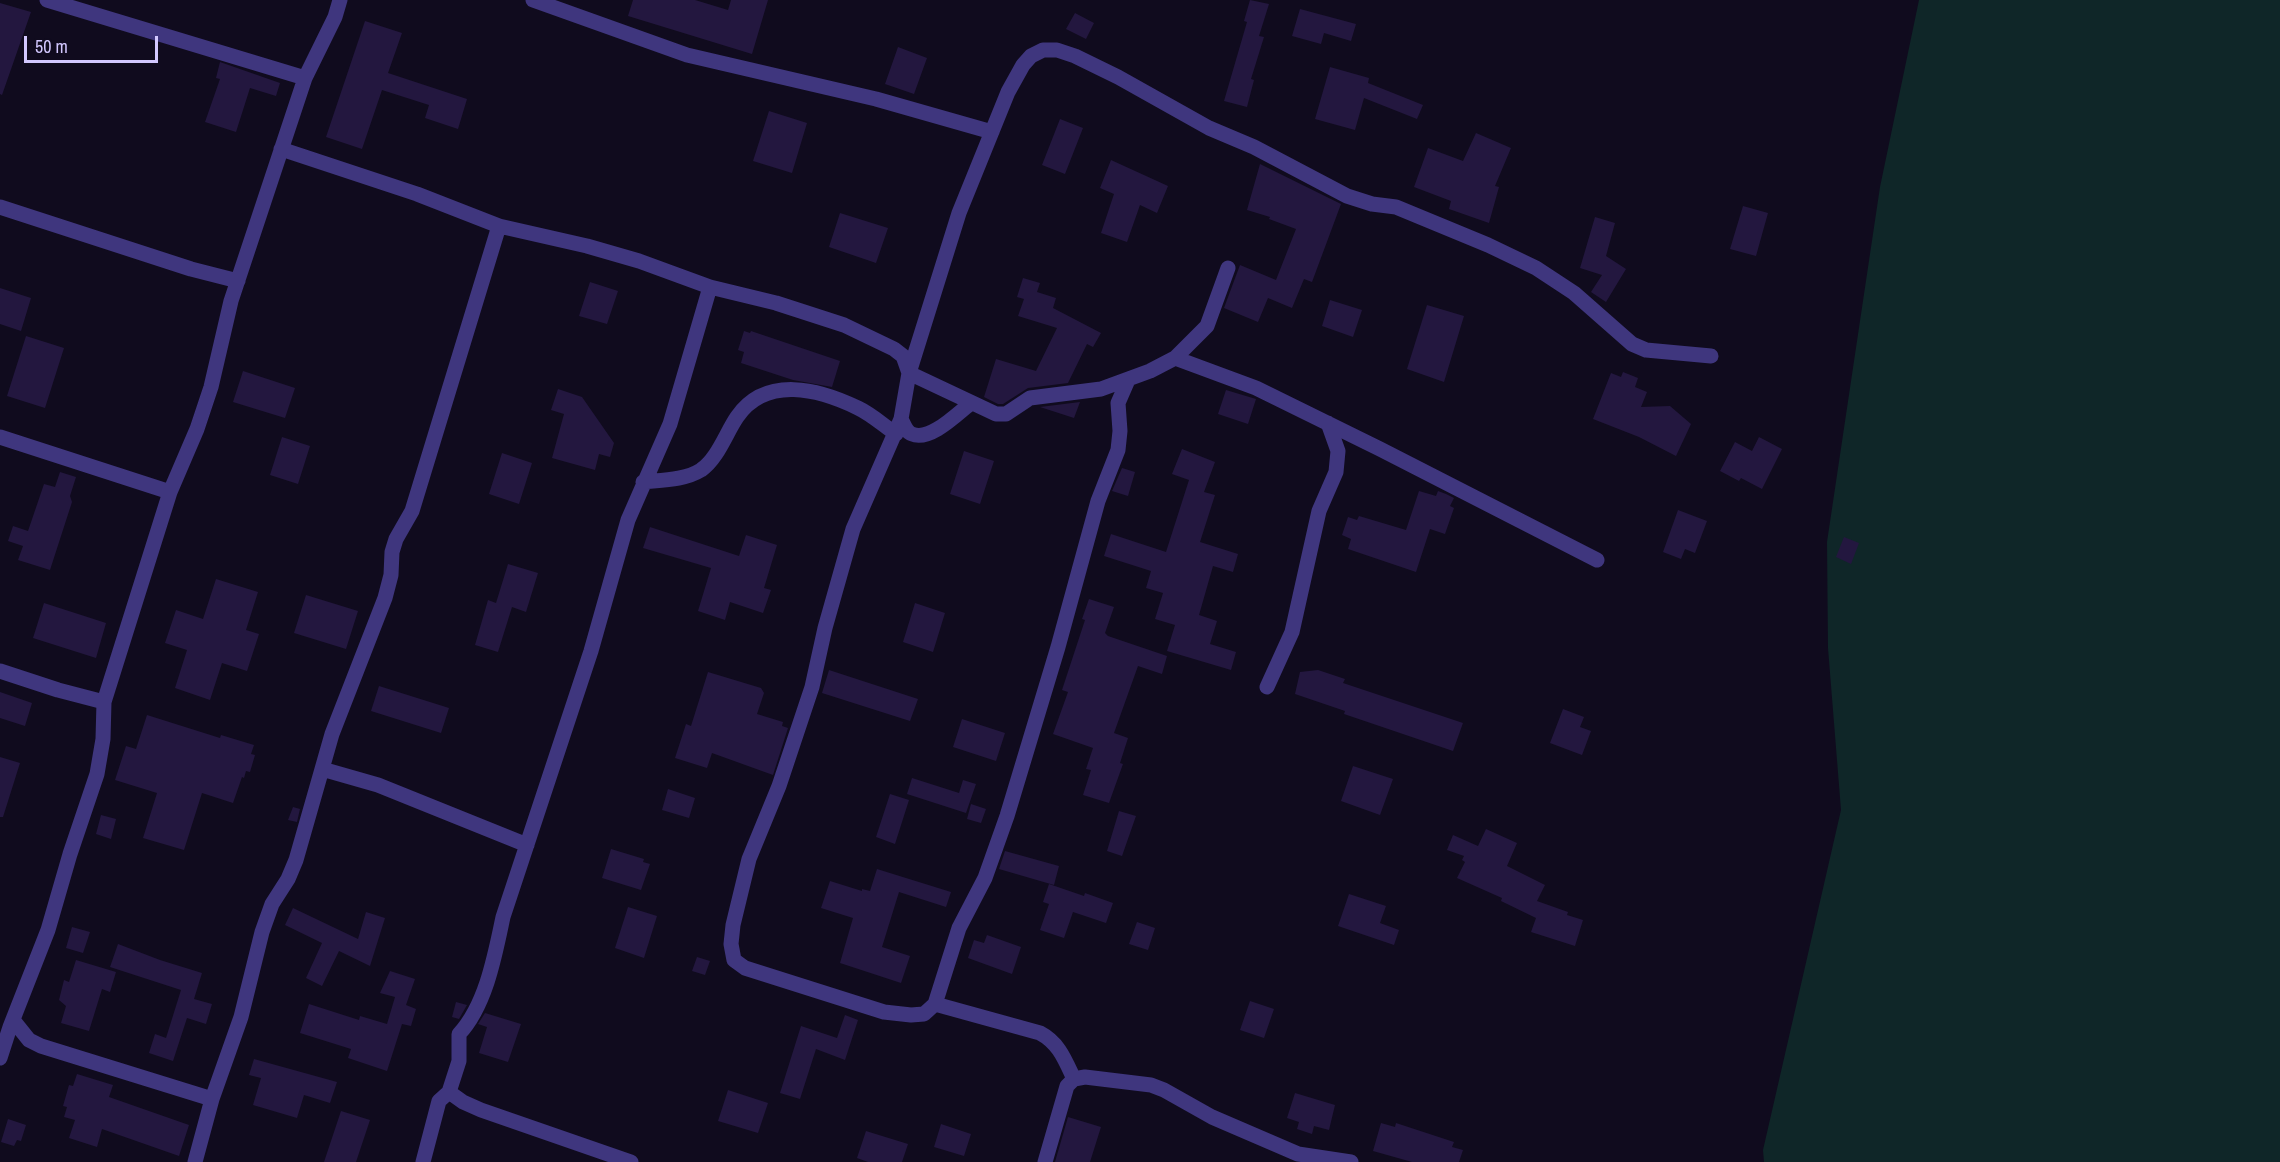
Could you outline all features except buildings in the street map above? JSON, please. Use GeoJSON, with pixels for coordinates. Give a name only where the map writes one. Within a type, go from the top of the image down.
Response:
{"type":"FeatureCollection","features":[{"type":"Feature","properties":{"kind":"street"},"geometry":{"type":"LineString","coordinates":[[47,0],[305,78]]}},
{"type":"Feature","properties":{"kind":"street"},"geometry":{"type":"LineString","coordinates":[[0,1058],[48,930],[97,774],[103,739],[104,702],[170,492],[197,429],[211,387],[231,301],[305,78],[335,17],[340,0]]}},
{"type":"Feature","properties":{"kind":"street"},"geometry":{"type":"LineString","coordinates":[[533,0],[687,55],[876,99],[992,132]]}},
{"type":"Feature","properties":{"kind":"street"},"geometry":{"type":"LineString","coordinates":[[1128,380],[1118,403],[1120,431],[1118,450],[1098,501],[1032,736],[985,878],[959,928],[935,1004],[924,1014],[884,1012],[745,968],[734,960],[732,944],[737,903],[749,859],[779,786],[812,687],[842,562],[879,466],[896,434],[909,373],[959,213],[1008,92],[1023,65],[1031,56],[1043,50],[1057,50],[1118,77],[1209,128],[1254,147],[1347,196],[1407,211],[1536,268],[1574,293],[1632,344],[1646,350],[1711,356]]}},
{"type":"Feature","properties":{"kind":"street"},"geometry":{"type":"LineString","coordinates":[[281,149],[417,194],[499,226],[587,246],[628,258],[710,288],[776,303],[844,325],[894,349],[903,356],[909,373],[996,414],[1006,414],[1030,398],[1101,389],[1128,380],[1175,358],[1207,326],[1228,268]]}},
{"type":"Feature","properties":{"kind":"street"},"geometry":{"type":"LineString","coordinates":[[0,207],[191,269],[238,281]]}},
{"type":"Feature","properties":{"kind":"street"},"geometry":{"type":"LineString","coordinates":[[195,1162],[212,1098],[241,1017],[262,932],[272,904],[297,860],[332,735],[386,598],[391,575],[392,552],[396,539],[412,511],[499,226]]}},
{"type":"Feature","properties":{"kind":"street"},"geometry":{"type":"LineString","coordinates":[[423,1162],[440,1101],[449,1092],[459,1061],[459,1034],[470,1022],[486,984],[494,960],[503,917],[591,651],[628,520],[670,424],[710,288]]}},
{"type":"Feature","properties":{"kind":"street"},"geometry":{"type":"LineString","coordinates":[[1175,358],[1256,388],[1597,560]]}},
{"type":"Feature","properties":{"kind":"street"},"geometry":{"type":"LineString","coordinates":[[644,482],[684,477],[703,469],[719,448],[738,415],[753,400],[770,391],[794,388],[824,394],[859,408],[896,434]]}},
{"type":"Feature","properties":{"kind":"street"},"geometry":{"type":"LineString","coordinates":[[1101,389],[1118,403]]}},
{"type":"Feature","properties":{"kind":"street"},"geometry":{"type":"LineString","coordinates":[[901,419],[912,434],[921,436],[930,434],[971,403]]}},
{"type":"Feature","properties":{"kind":"street"},"geometry":{"type":"LineString","coordinates":[[1268,687],[1292,632],[1319,511],[1336,472],[1338,452],[1328,423]]}},
{"type":"Feature","properties":{"kind":"street"},"geometry":{"type":"LineString","coordinates":[[0,437],[170,492]]}},
{"type":"Feature","properties":{"kind":"street"},"geometry":{"type":"LineString","coordinates":[[0,671],[104,702]]}},
{"type":"Feature","properties":{"kind":"street"},"geometry":{"type":"LineString","coordinates":[[322,769],[378,785],[527,845]]}},
{"type":"Feature","properties":{"kind":"street"},"geometry":{"type":"LineString","coordinates":[[935,1004],[1040,1033],[1051,1039],[1062,1053],[1074,1078]]}},
{"type":"Feature","properties":{"kind":"street"},"geometry":{"type":"LineString","coordinates":[[13,1020],[29,1040],[41,1046],[212,1098]]}},
{"type":"Feature","properties":{"kind":"street"},"geometry":{"type":"LineString","coordinates":[[1045,1162],[1067,1086],[1074,1078],[1085,1077],[1151,1085],[1212,1117],[1298,1154],[1351,1162]]}},
{"type":"Feature","properties":{"kind":"street"},"geometry":{"type":"LineString","coordinates":[[449,1092],[463,1102],[481,1110],[632,1162]]}},
{"type":"Feature","properties":{"kind":"green space"},"geometry":{"type":"Polygon","coordinates":[[[1919,0],[2280,0],[2280,1162],[1764,1162],[1763,1150],[1841,810],[1828,648],[1827,542],[1880,187],[1919,0]]]}}]}
